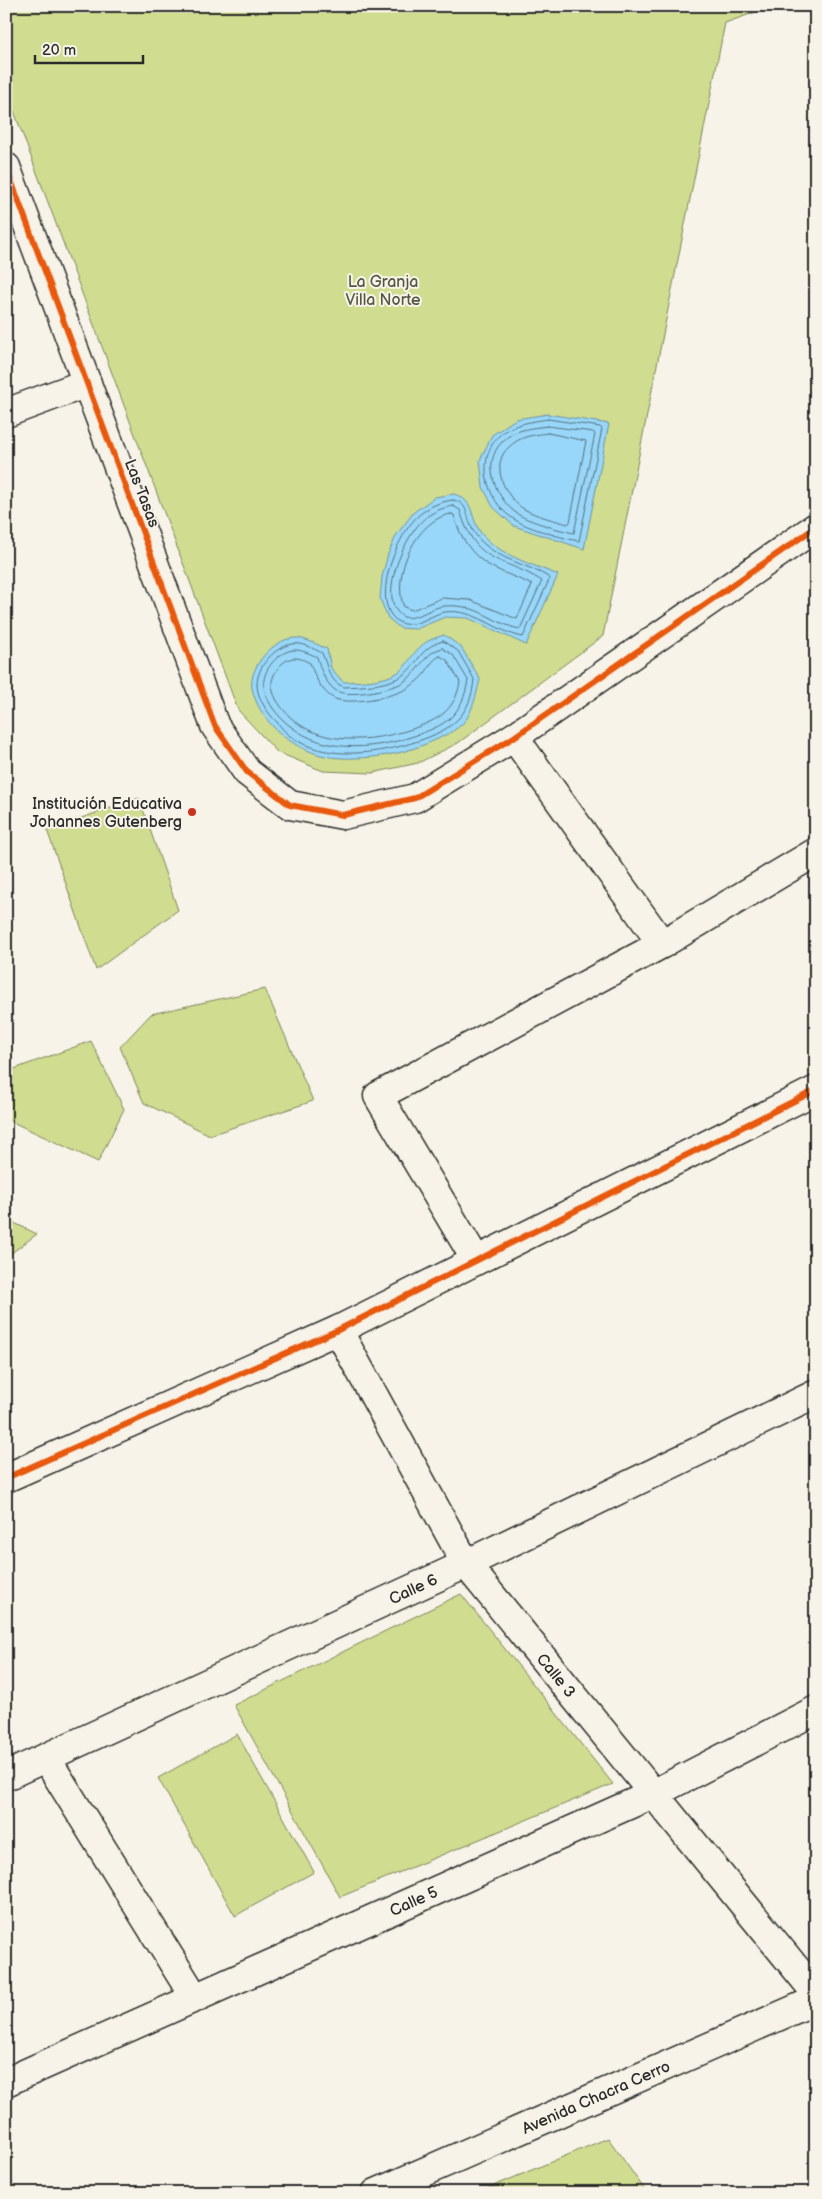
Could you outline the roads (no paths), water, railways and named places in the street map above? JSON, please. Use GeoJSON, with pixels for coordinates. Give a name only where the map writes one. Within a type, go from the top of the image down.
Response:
{"type":"FeatureCollection","features":[{"type":"Feature","properties":{"kind":"street","name":"Las Tasas"},"geometry":{"type":"LineString","coordinates":[[6,167],[215,726],[247,772],[290,805],[343,815],[415,798],[514,737]]}},
{"type":"Feature","properties":{"kind":"street"},"geometry":{"type":"LineString","coordinates":[[6,413],[87,383]]}},
{"type":"Feature","properties":{"kind":"street"},"geometry":{"type":"LineString","coordinates":[[662,944],[514,737],[816,527]]}},
{"type":"Feature","properties":{"kind":"street"},"geometry":{"type":"LineString","coordinates":[[476,1260],[378,1096],[662,944],[816,852]]}},
{"type":"Feature","properties":{"kind":"street"},"geometry":{"type":"LineString","coordinates":[[6,1478],[338,1330],[816,1090]]}},
{"type":"Feature","properties":{"kind":"street","name":"Calle 3"},"geometry":{"type":"LineString","coordinates":[[338,1330],[466,1564],[816,1993]]}},
{"type":"Feature","properties":{"kind":"street","name":"Calle 6"},"geometry":{"type":"LineString","coordinates":[[6,1776],[466,1564],[816,1394]]}},
{"type":"Feature","properties":{"kind":"street","name":"Calle 5"},"geometry":{"type":"LineString","coordinates":[[6,2082],[653,1794],[816,1710]]}},
{"type":"Feature","properties":{"kind":"street"},"geometry":{"type":"LineString","coordinates":[[46,1758],[195,1998]]}},
{"type":"Feature","properties":{"kind":"street","name":"Avenida Chacra Cerro"},"geometry":{"type":"LineString","coordinates":[[376,2193],[816,2000]]}},
{"type":"Feature","properties":{"kind":"water"},"geometry":{"type":"Polygon","coordinates":[[[548,414],[609,424],[584,549],[514,526],[493,507],[483,487],[480,460],[492,435],[516,419],[548,414]]]}},
{"type":"Feature","properties":{"kind":"water"},"geometry":{"type":"Polygon","coordinates":[[[454,494],[466,501],[477,527],[497,548],[558,575],[526,645],[468,618],[445,617],[416,629],[400,628],[388,618],[380,599],[382,577],[388,554],[397,534],[414,512],[435,497],[454,494]]]}},
{"type":"Feature","properties":{"kind":"water"},"geometry":{"type":"Polygon","coordinates":[[[444,635],[461,647],[480,679],[473,704],[467,718],[450,733],[434,741],[395,754],[341,758],[326,756],[298,746],[273,727],[257,702],[252,688],[252,680],[258,663],[271,649],[287,639],[303,639],[327,649],[331,668],[343,682],[391,676],[404,667],[423,645],[444,635]]]}},
{"type":"Feature","properties":{"kind":"place","name":"Institución Educativa Johannes Gutenberg"},"geometry":{"type":"Point","coordinates":[192,812]}},
{"type":"Feature","properties":{"kind":"park label","name":"La Granja Villa Norte"},"geometry":{"type":"Point","coordinates":[383,290]}}]}
